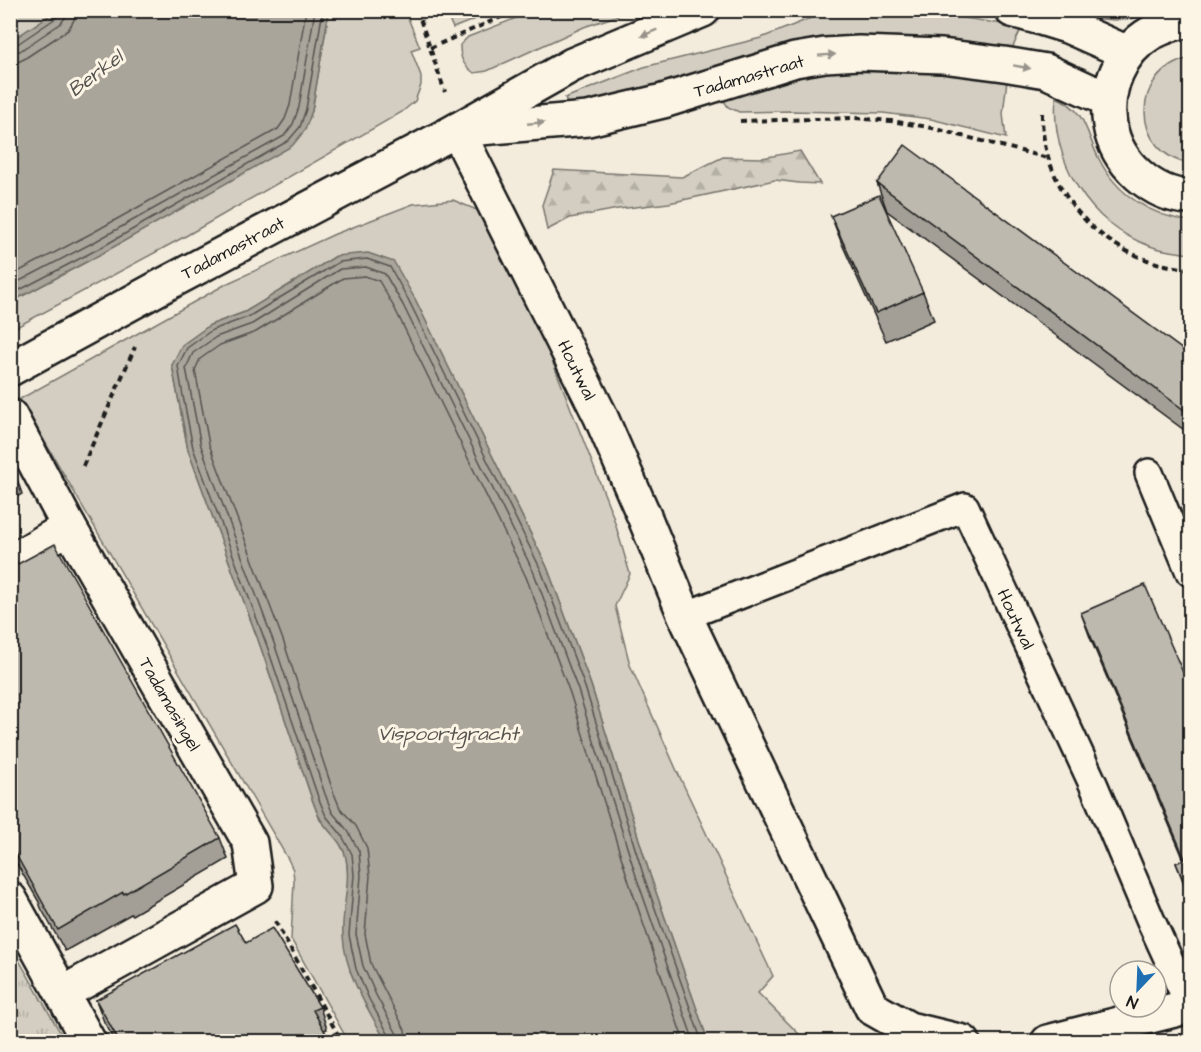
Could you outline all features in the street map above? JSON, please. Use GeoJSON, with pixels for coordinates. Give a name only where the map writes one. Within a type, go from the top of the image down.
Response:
{"type":"FeatureCollection","features":[{"type":"Feature","properties":{"kind":"street","name":"Tadamastraat"},"geometry":{"type":"LineString","coordinates":[[10,369],[457,130],[572,65],[703,10]]}},
{"type":"Feature","properties":{"kind":"street"},"geometry":{"type":"LineString","coordinates":[[1012,10],[1067,26],[1128,53]]}},
{"type":"Feature","properties":{"kind":"street"},"geometry":{"type":"LineString","coordinates":[[1191,21],[1162,27],[1143,38],[1128,53],[1115,75],[1109,100],[1110,126],[1119,151],[1135,172],[1156,188],[1181,197],[1191,197]]}},
{"type":"Feature","properties":{"kind":"street","name":"Tadamastraat"},"geometry":{"type":"LineString","coordinates":[[457,130],[588,119],[663,101],[795,60],[860,53],[942,56],[1046,71],[1109,100]]}},
{"type":"Feature","properties":{"kind":"street","name":"Houtwal"},"geometry":{"type":"LineString","coordinates":[[457,130],[600,415],[685,616],[872,1008],[909,1029],[963,1041]]}},
{"type":"Feature","properties":{"kind":"street","name":"Tadamasingel"},"geometry":{"type":"LineString","coordinates":[[10,416],[69,527],[250,843],[256,886]]}},
{"type":"Feature","properties":{"kind":"street"},"geometry":{"type":"LineString","coordinates":[[10,562],[69,527]]}},
{"type":"Feature","properties":{"kind":"street"},"geometry":{"type":"LineString","coordinates":[[63,993],[256,886]]}},
{"type":"Feature","properties":{"kind":"street"},"geometry":{"type":"LineString","coordinates":[[10,899],[89,1041]]}},
{"type":"Feature","properties":{"kind":"street","name":"Houtwal"},"geometry":{"type":"LineString","coordinates":[[1048,1041],[1191,1006]]}},
{"type":"Feature","properties":{"kind":"lane"},"geometry":{"type":"LineString","coordinates":[[1149,473],[1191,572]]}},
{"type":"Feature","properties":{"kind":"lane","name":"Houtwal"},"geometry":{"type":"LineString","coordinates":[[685,616],[965,507],[1094,786],[1151,921],[1191,1006]]}},
{"type":"Feature","properties":{"kind":"path"},"geometry":{"type":"LineString","coordinates":[[417,10],[457,130]]}},
{"type":"Feature","properties":{"kind":"path"},"geometry":{"type":"LineString","coordinates":[[430,49],[517,10]]}},
{"type":"Feature","properties":{"kind":"path"},"geometry":{"type":"LineString","coordinates":[[738,121],[855,118],[891,121],[928,127],[1048,158]]}},
{"type":"Feature","properties":{"kind":"path"},"geometry":{"type":"LineString","coordinates":[[82,467],[162,286]]}},
{"type":"Feature","properties":{"kind":"path"},"geometry":{"type":"LineString","coordinates":[[256,886],[342,1041]]}},
{"type":"Feature","properties":{"kind":"green space"},"geometry":{"type":"Polygon","coordinates":[[[858,10],[926,12],[1022,27],[1011,51],[694,78],[569,107],[565,98],[644,67],[761,38],[826,12],[858,10]]]}},
{"type":"Feature","properties":{"kind":"green space"},"geometry":{"type":"Polygon","coordinates":[[[11,11],[56,11],[11,41],[11,11]]]}},
{"type":"Feature","properties":{"kind":"green space"},"geometry":{"type":"Polygon","coordinates":[[[329,11],[405,11],[420,47],[411,50],[421,76],[421,85],[415,101],[402,112],[184,237],[11,330],[11,302],[103,253],[312,111],[329,11]]]}},
{"type":"Feature","properties":{"kind":"green space"},"geometry":{"type":"Polygon","coordinates":[[[445,11],[496,11],[453,28],[445,11]]]}},
{"type":"Feature","properties":{"kind":"green space"},"geometry":{"type":"Polygon","coordinates":[[[534,11],[631,11],[584,27],[487,71],[474,73],[467,67],[462,58],[460,45],[468,37],[534,11]]]}},
{"type":"Feature","properties":{"kind":"green space"},"geometry":{"type":"Polygon","coordinates":[[[1096,11],[1150,11],[1130,19],[1090,18],[1096,11]]]}},
{"type":"Feature","properties":{"kind":"green space"},"geometry":{"type":"Polygon","coordinates":[[[1190,58],[1190,164],[1171,157],[1157,145],[1148,129],[1145,112],[1148,95],[1156,79],[1170,66],[1190,58]]]}},
{"type":"Feature","properties":{"kind":"green space"},"geometry":{"type":"Polygon","coordinates":[[[832,68],[946,70],[1007,80],[1003,114],[1006,138],[931,119],[883,113],[739,112],[728,107],[721,96],[786,76],[832,68]]]}},
{"type":"Feature","properties":{"kind":"green space"},"geometry":{"type":"Polygon","coordinates":[[[1056,97],[1066,102],[1080,116],[1106,172],[1125,193],[1149,209],[1190,221],[1190,254],[1155,248],[1128,236],[1109,223],[1092,206],[1078,187],[1067,166],[1056,121],[1056,97]]]}},
{"type":"Feature","properties":{"kind":"green space"},"geometry":{"type":"Polygon","coordinates":[[[800,151],[820,184],[775,180],[669,203],[570,218],[547,230],[542,205],[554,170],[682,177],[723,157],[762,158],[800,151]]]}},
{"type":"Feature","properties":{"kind":"green space"},"geometry":{"type":"Polygon","coordinates":[[[453,200],[484,213],[508,248],[613,516],[630,574],[615,606],[630,665],[773,976],[758,993],[806,1041],[708,1041],[650,875],[591,685],[547,567],[415,299],[336,256],[245,312],[210,325],[172,365],[188,450],[261,648],[320,820],[337,838],[346,856],[350,971],[386,1041],[348,1041],[291,939],[294,881],[293,870],[288,859],[20,399],[228,283],[335,234],[413,204],[453,200]]]}},
{"type":"Feature","properties":{"kind":"green space"},"geometry":{"type":"Polygon","coordinates":[[[11,946],[65,1041],[11,1041],[11,946]]]}},
{"type":"Feature","properties":{"kind":"water","name":"Berkel"},"geometry":{"type":"Polygon","coordinates":[[[56,11],[329,11],[312,111],[305,130],[292,146],[103,253],[11,302],[11,41],[56,11]]]}},
{"type":"Feature","properties":{"kind":"water","name":"Vispoortgracht"},"geometry":{"type":"Polygon","coordinates":[[[368,253],[394,262],[415,299],[547,567],[591,685],[650,875],[708,1041],[386,1041],[353,977],[343,936],[346,858],[339,842],[316,810],[261,648],[188,450],[172,365],[182,345],[210,325],[245,312],[336,256],[368,253]]]}},
{"type":"Feature","properties":{"kind":"building"},"geometry":{"type":"Polygon","coordinates":[[[905,145],[1191,356],[1191,415],[877,183],[905,145]]]}},
{"type":"Feature","properties":{"kind":"building"},"geometry":{"type":"Polygon","coordinates":[[[879,195],[923,292],[876,313],[831,216],[879,195]]]}},
{"type":"Feature","properties":{"kind":"building"},"geometry":{"type":"Polygon","coordinates":[[[55,544],[220,838],[58,930],[10,844],[10,557],[14,556],[18,564],[55,544]]]}},
{"type":"Feature","properties":{"kind":"building"},"geometry":{"type":"Polygon","coordinates":[[[1145,585],[1191,691],[1191,898],[1176,863],[1185,859],[1081,613],[1145,585]]]}},
{"type":"Feature","properties":{"kind":"building"},"geometry":{"type":"Polygon","coordinates":[[[235,924],[246,943],[272,928],[320,1007],[313,1010],[330,1041],[119,1041],[96,1000],[235,924]]]}}]}
